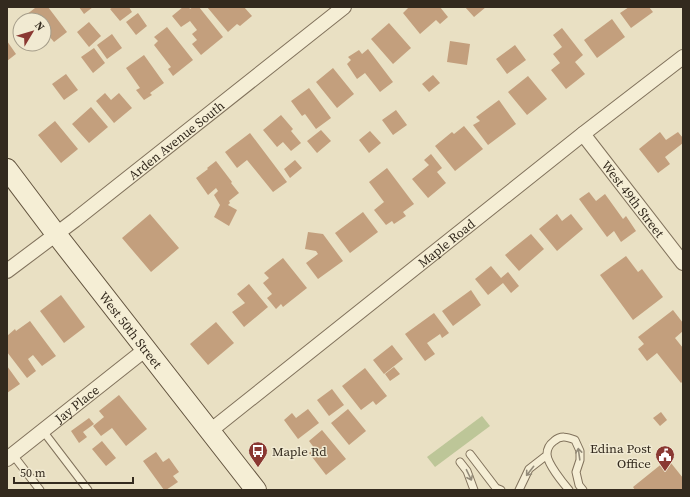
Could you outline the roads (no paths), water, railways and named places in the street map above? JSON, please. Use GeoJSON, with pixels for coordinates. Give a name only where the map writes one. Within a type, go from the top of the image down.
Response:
{"type":"FeatureCollection","features":[{"type":"Feature","properties":{"kind":"main road","name":"West 50th Street"},"geometry":{"type":"LineString","coordinates":[[7,169],[256,490]]}},
{"type":"Feature","properties":{"kind":"street","name":"Arden Avenue South"},"geometry":{"type":"LineString","coordinates":[[7,271],[75,220],[344,7]]}},
{"type":"Feature","properties":{"kind":"street","name":"Maple Road"},"geometry":{"type":"LineString","coordinates":[[210,431],[683,56]]}},
{"type":"Feature","properties":{"kind":"street","name":"West 49th Street"},"geometry":{"type":"LineString","coordinates":[[583,134],[683,263]]}},
{"type":"Feature","properties":{"kind":"street","name":"Jay Place"},"geometry":{"type":"LineString","coordinates":[[10,457],[146,349]]}},
{"type":"Feature","properties":{"kind":"lane"},"geometry":{"type":"LineString","coordinates":[[43,431],[88,490]]}},
{"type":"Feature","properties":{"kind":"lane"},"geometry":{"type":"LineString","coordinates":[[569,490],[554,471],[547,455],[549,445],[561,437],[575,440],[580,451],[580,460],[576,472],[579,484],[583,490]]}},
{"type":"Feature","properties":{"kind":"lane"},"geometry":{"type":"LineString","coordinates":[[470,454],[496,488],[501,490]]}},
{"type":"Feature","properties":{"kind":"lane"},"geometry":{"type":"LineString","coordinates":[[519,490],[530,469],[547,455]]}},
{"type":"Feature","properties":{"kind":"lane"},"geometry":{"type":"LineString","coordinates":[[10,457],[40,490]]}},
{"type":"Feature","properties":{"kind":"lane"},"geometry":{"type":"LineString","coordinates":[[460,462],[467,471],[474,490]]}},
{"type":"Feature","properties":{"kind":"place","name":"Maple Rd"},"geometry":{"type":"Point","coordinates":[258,468]}},
{"type":"Feature","properties":{"kind":"place","name":"Edina Post Office"},"geometry":{"type":"Point","coordinates":[665,472]}}]}
